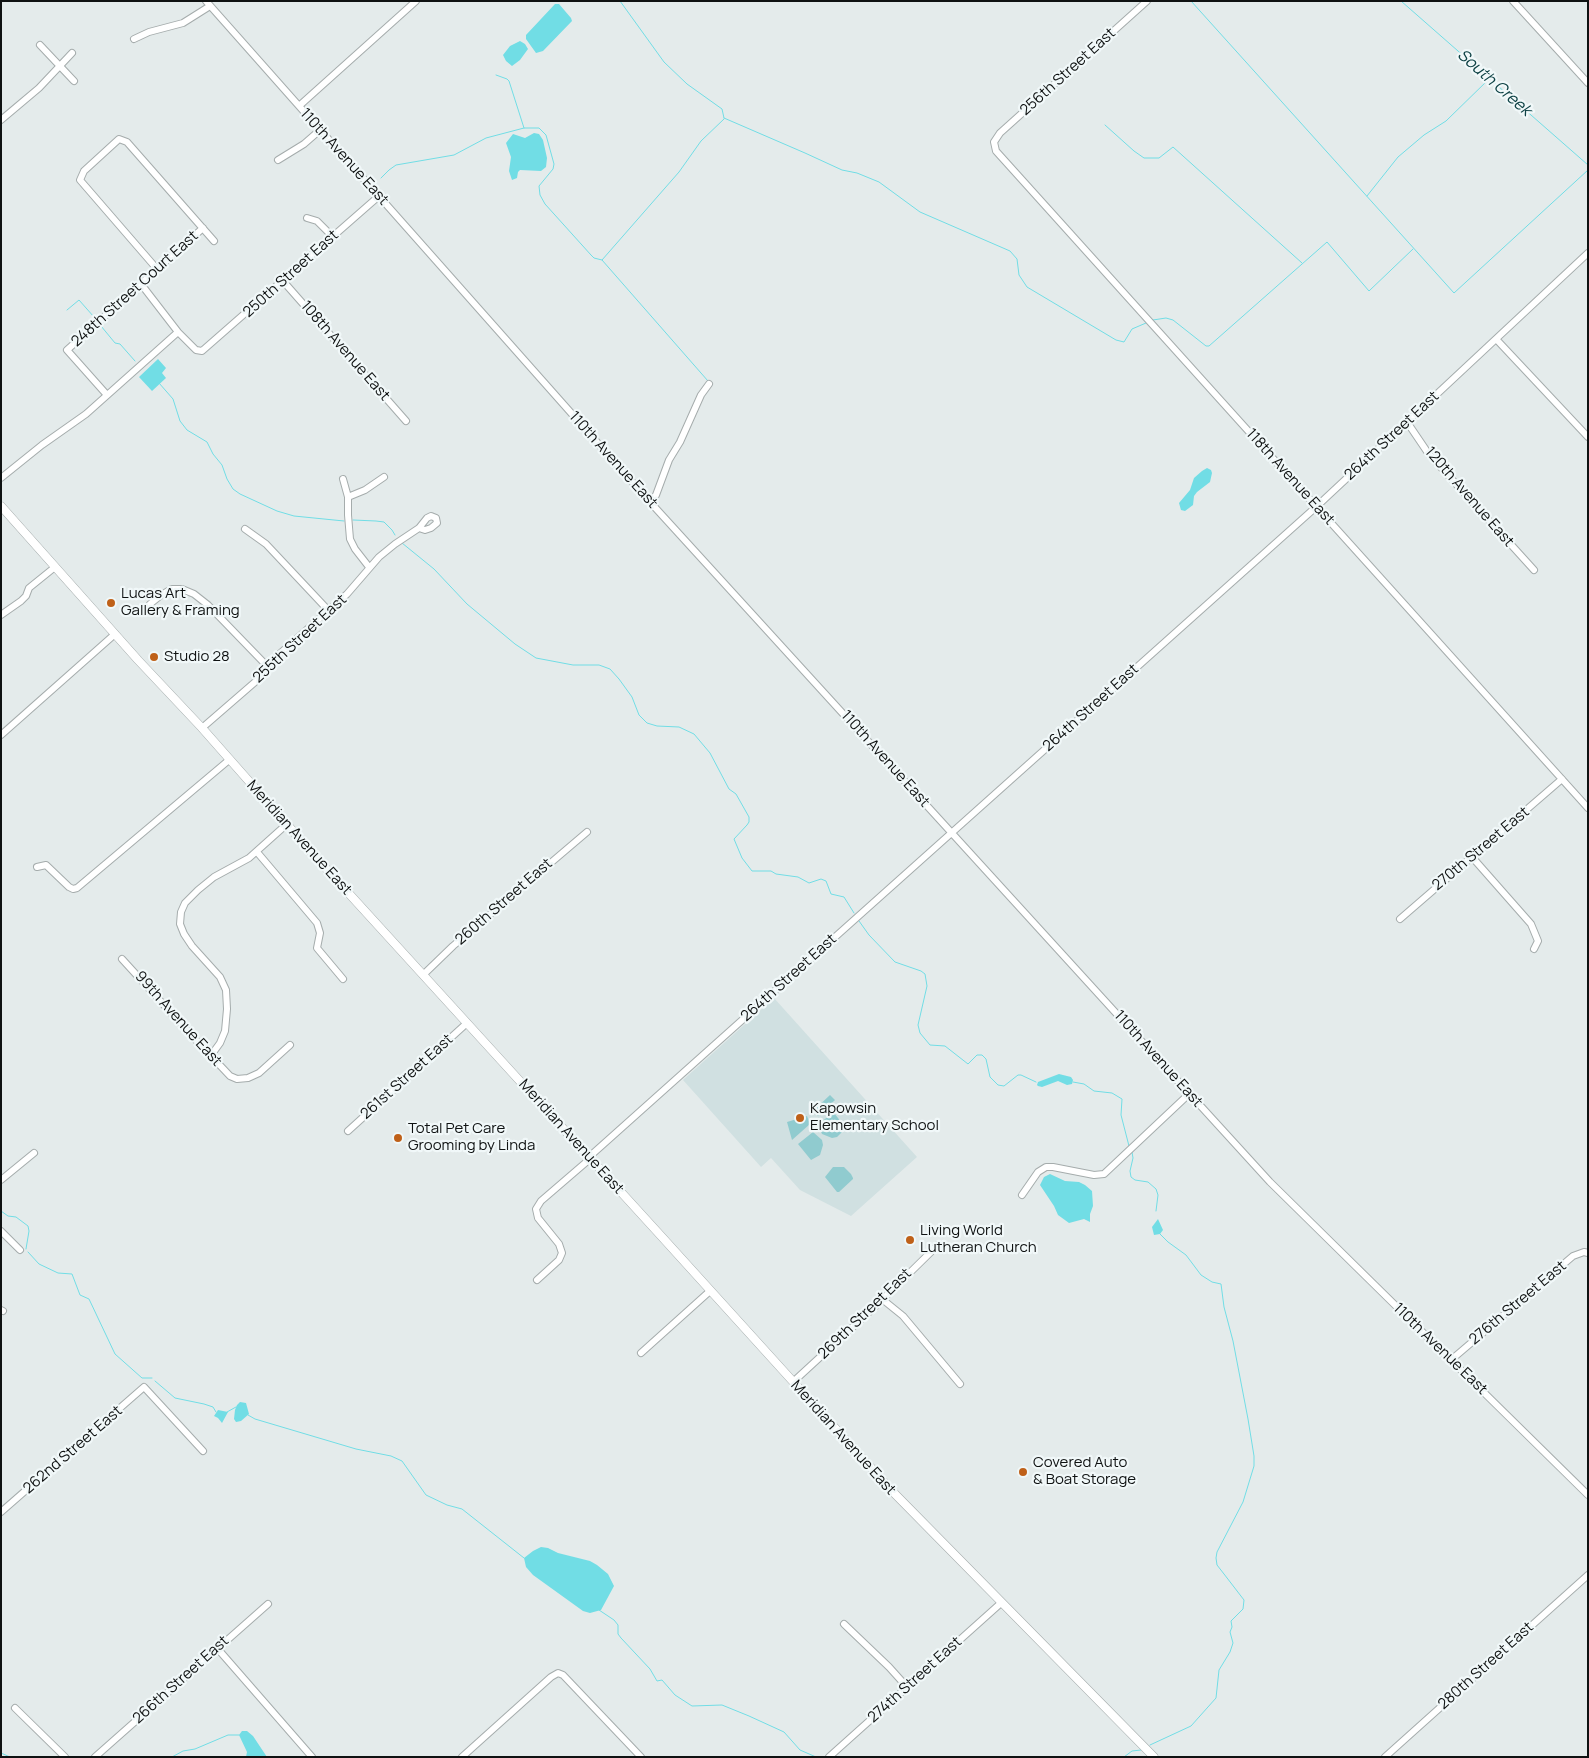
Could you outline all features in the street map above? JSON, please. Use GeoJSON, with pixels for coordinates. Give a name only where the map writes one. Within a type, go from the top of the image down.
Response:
{"type":"FeatureCollection","features":[{"type":"Feature","properties":{"kind":"main road","name":"Meridian Avenue East"},"geometry":{"type":"LineString","coordinates":[[1,506],[894,1494],[1154,1757]]}},
{"type":"Feature","properties":{"kind":"street"},"geometry":{"type":"LineString","coordinates":[[299,106],[416,1]]}},
{"type":"Feature","properties":{"kind":"street","name":"256th Street East"},"geometry":{"type":"LineString","coordinates":[[994,145],[995,138],[1000,133],[1148,1]]}},
{"type":"Feature","properties":{"kind":"street"},"geometry":{"type":"LineString","coordinates":[[1513,1],[1588,84]]}},
{"type":"Feature","properties":{"kind":"street"},"geometry":{"type":"LineString","coordinates":[[134,39],[149,32],[183,23],[208,4]]}},
{"type":"Feature","properties":{"kind":"street","name":"110th Avenue East"},"geometry":{"type":"LineString","coordinates":[[208,4],[650,502],[1276,1188],[1588,1495]]}},
{"type":"Feature","properties":{"kind":"street"},"geometry":{"type":"LineString","coordinates":[[40,45],[74,81]]}},
{"type":"Feature","properties":{"kind":"street"},"geometry":{"type":"LineString","coordinates":[[1,120],[39,88],[72,53]]}},
{"type":"Feature","properties":{"kind":"street"},"geometry":{"type":"LineString","coordinates":[[278,160],[304,144],[320,130]]}},
{"type":"Feature","properties":{"kind":"street"},"geometry":{"type":"LineString","coordinates":[[157,268],[82,183],[80,177],[84,171],[121,139],[127,142],[214,241]]}},
{"type":"Feature","properties":{"kind":"street","name":"118th Avenue East"},"geometry":{"type":"LineString","coordinates":[[994,145],[999,155],[1588,808]]}},
{"type":"Feature","properties":{"kind":"street","name":"250th Street East"},"geometry":{"type":"LineString","coordinates":[[178,332],[196,350],[202,351],[378,196]]}},
{"type":"Feature","properties":{"kind":"street"},"geometry":{"type":"LineString","coordinates":[[307,218],[317,221],[333,237]]}},
{"type":"Feature","properties":{"kind":"street","name":"248th Street Court East"},"geometry":{"type":"LineString","coordinates":[[107,395],[68,350],[203,228]]}},
{"type":"Feature","properties":{"kind":"street","name":"264th Street East"},"geometry":{"type":"LineString","coordinates":[[537,1280],[559,1260],[562,1253],[559,1244],[538,1218],[536,1209],[541,1201],[1316,507],[1588,253]]}},
{"type":"Feature","properties":{"kind":"street","name":"108th Avenue East"},"geometry":{"type":"LineString","coordinates":[[283,281],[406,421]]}},
{"type":"Feature","properties":{"kind":"street"},"geometry":{"type":"LineString","coordinates":[[3,477],[42,445],[82,417],[178,332],[141,284]]}},
{"type":"Feature","properties":{"kind":"street"},"geometry":{"type":"LineString","coordinates":[[1496,339],[1588,437]]}},
{"type":"Feature","properties":{"kind":"street"},"geometry":{"type":"LineString","coordinates":[[650,502],[656,495],[669,460],[680,442],[697,402],[709,384]]}},
{"type":"Feature","properties":{"kind":"street","name":"120th Avenue East"},"geometry":{"type":"LineString","coordinates":[[1407,422],[1428,453],[1534,570]]}},
{"type":"Feature","properties":{"kind":"street"},"geometry":{"type":"LineString","coordinates":[[348,496],[365,490],[384,477]]}},
{"type":"Feature","properties":{"kind":"street"},"geometry":{"type":"LineString","coordinates":[[343,479],[348,496],[350,539],[369,567]]}},
{"type":"Feature","properties":{"kind":"street","name":"255th Street East"},"geometry":{"type":"LineString","coordinates":[[202,728],[262,676],[274,658],[353,588],[369,567],[395,544],[418,528]]}},
{"type":"Feature","properties":{"kind":"street"},"geometry":{"type":"LineString","coordinates":[[245,529],[266,544],[328,610]]}},
{"type":"Feature","properties":{"kind":"street"},"geometry":{"type":"LineString","coordinates":[[1,615],[22,601],[26,596],[28,588],[55,567]]}},
{"type":"Feature","properties":{"kind":"street"},"geometry":{"type":"LineString","coordinates":[[150,604],[171,589],[182,589],[194,594],[222,618],[268,667]]}},
{"type":"Feature","properties":{"kind":"street"},"geometry":{"type":"LineString","coordinates":[[1,735],[115,634]]}},
{"type":"Feature","properties":{"kind":"street"},"geometry":{"type":"LineString","coordinates":[[37,867],[44,864],[48,866],[73,889],[85,884],[188,793],[229,760]]}},
{"type":"Feature","properties":{"kind":"street","name":"270th Street East"},"geometry":{"type":"LineString","coordinates":[[1400,919],[1562,779]]}},
{"type":"Feature","properties":{"kind":"street"},"geometry":{"type":"LineString","coordinates":[[212,1054],[220,1044],[225,1032],[226,990],[220,977],[188,940],[180,924],[180,917],[185,903],[198,890],[214,877],[249,858],[287,824]]}},
{"type":"Feature","properties":{"kind":"street","name":"260th Street East"},"geometry":{"type":"LineString","coordinates":[[423,975],[453,946],[587,832]]}},
{"type":"Feature","properties":{"kind":"street"},"geometry":{"type":"LineString","coordinates":[[257,852],[319,926],[320,933],[317,948],[343,979]]}},
{"type":"Feature","properties":{"kind":"street"},"geometry":{"type":"LineString","coordinates":[[1472,856],[1531,924],[1538,941],[1534,949]]}},
{"type":"Feature","properties":{"kind":"street","name":"99th Avenue East"},"geometry":{"type":"LineString","coordinates":[[122,959],[205,1050],[212,1054],[220,1066],[234,1078],[248,1078],[258,1073],[290,1045]]}},
{"type":"Feature","properties":{"kind":"street","name":"261st Street East"},"geometry":{"type":"LineString","coordinates":[[348,1131],[467,1023]]}},
{"type":"Feature","properties":{"kind":"street"},"geometry":{"type":"LineString","coordinates":[[1022,1195],[1038,1172],[1046,1167],[1094,1175],[1104,1174],[1189,1094]]}},
{"type":"Feature","properties":{"kind":"street"},"geometry":{"type":"LineString","coordinates":[[1,1180],[34,1153]]}},
{"type":"Feature","properties":{"kind":"street"},"geometry":{"type":"LineString","coordinates":[[1,1231],[20,1250]]}},
{"type":"Feature","properties":{"kind":"street","name":"269th Street East"},"geometry":{"type":"LineString","coordinates":[[792,1382],[938,1245]]}},
{"type":"Feature","properties":{"kind":"street","name":"276th Street East"},"geometry":{"type":"LineString","coordinates":[[1450,1360],[1573,1256],[1584,1252],[1588,1253]]}},
{"type":"Feature","properties":{"kind":"street"},"geometry":{"type":"LineString","coordinates":[[641,1353],[710,1291]]}},
{"type":"Feature","properties":{"kind":"street"},"geometry":{"type":"LineString","coordinates":[[882,1299],[903,1316],[960,1384]]}},
{"type":"Feature","properties":{"kind":"street","name":"262nd Street East"},"geometry":{"type":"LineString","coordinates":[[1,1512],[144,1387],[203,1451]]}},
{"type":"Feature","properties":{"kind":"street","name":"280th Street East"},"geometry":{"type":"LineString","coordinates":[[1385,1757],[1588,1575]]}},
{"type":"Feature","properties":{"kind":"street","name":"274th Street East"},"geometry":{"type":"LineString","coordinates":[[828,1757],[1000,1603]]}},
{"type":"Feature","properties":{"kind":"street","name":"266th Street East"},"geometry":{"type":"LineString","coordinates":[[95,1757],[268,1604]]}},
{"type":"Feature","properties":{"kind":"street"},"geometry":{"type":"LineString","coordinates":[[844,1624],[907,1687]]}},
{"type":"Feature","properties":{"kind":"street"},"geometry":{"type":"LineString","coordinates":[[217,1648],[312,1757]]}},
{"type":"Feature","properties":{"kind":"street"},"geometry":{"type":"LineString","coordinates":[[462,1757],[551,1677],[558,1673],[563,1675],[641,1757]]}},
{"type":"Feature","properties":{"kind":"street"},"geometry":{"type":"LineString","coordinates":[[15,1708],[65,1757]]}},
{"type":"Feature","properties":{"kind":"shaded area"},"geometry":{"type":"Polygon","coordinates":[[[555,4],[559,4],[572,21],[543,51],[536,53],[526,39],[526,35],[555,4]]]}},
{"type":"Feature","properties":{"kind":"shaded area"},"geometry":{"type":"Polygon","coordinates":[[[520,41],[528,49],[520,60],[512,66],[503,55],[510,46],[520,41]]]}},
{"type":"Feature","properties":{"kind":"shaded area"},"geometry":{"type":"Polygon","coordinates":[[[534,133],[539,134],[543,140],[547,158],[546,167],[541,171],[520,170],[517,178],[512,180],[509,171],[511,157],[506,143],[513,134],[525,138],[534,133]]]}},
{"type":"Feature","properties":{"kind":"shaded area"},"geometry":{"type":"Polygon","coordinates":[[[158,359],[166,368],[162,373],[166,378],[152,391],[139,377],[158,359]]]}},
{"type":"Feature","properties":{"kind":"shaded area"},"geometry":{"type":"Polygon","coordinates":[[[1207,468],[1212,473],[1210,482],[1194,496],[1193,505],[1185,511],[1181,510],[1179,503],[1190,490],[1194,478],[1207,468]]]}},
{"type":"Feature","properties":{"kind":"shaded area","name":"Kapowsin Elementary School"},"geometry":{"type":"Polygon","coordinates":[[[774,998],[917,1157],[851,1216],[800,1190],[771,1158],[761,1167],[683,1080],[774,998]]]}},
{"type":"Feature","properties":{"kind":"shaded area"},"geometry":{"type":"Polygon","coordinates":[[[1059,1074],[1071,1077],[1073,1080],[1072,1084],[1067,1085],[1058,1081],[1042,1087],[1037,1085],[1038,1082],[1059,1074]]]}},
{"type":"Feature","properties":{"kind":"shaded area"},"geometry":{"type":"Polygon","coordinates":[[[830,1095],[835,1100],[818,1116],[813,1111],[830,1095]]]}},
{"type":"Feature","properties":{"kind":"shaded area"},"geometry":{"type":"Polygon","coordinates":[[[832,1113],[846,1128],[837,1137],[832,1138],[822,1134],[818,1125],[832,1113]]]}},
{"type":"Feature","properties":{"kind":"shaded area"},"geometry":{"type":"Polygon","coordinates":[[[807,1116],[810,1124],[792,1140],[787,1122],[807,1116]]]}},
{"type":"Feature","properties":{"kind":"shaded area"},"geometry":{"type":"Polygon","coordinates":[[[813,1132],[822,1140],[823,1145],[820,1155],[811,1160],[798,1144],[813,1132]]]}},
{"type":"Feature","properties":{"kind":"shaded area"},"geometry":{"type":"Polygon","coordinates":[[[833,1167],[844,1167],[853,1178],[839,1192],[825,1177],[833,1167]]]}},
{"type":"Feature","properties":{"kind":"shaded area"},"geometry":{"type":"Polygon","coordinates":[[[1050,1174],[1065,1181],[1079,1182],[1092,1191],[1093,1206],[1090,1222],[1084,1219],[1069,1223],[1058,1215],[1040,1185],[1044,1177],[1050,1174]]]}},
{"type":"Feature","properties":{"kind":"shaded area"},"geometry":{"type":"Polygon","coordinates":[[[1158,1219],[1163,1230],[1160,1234],[1154,1235],[1152,1227],[1158,1219]]]}},
{"type":"Feature","properties":{"kind":"shaded area"},"geometry":{"type":"Polygon","coordinates":[[[240,1402],[246,1403],[249,1414],[241,1421],[236,1422],[234,1419],[235,1410],[240,1402]]]}},
{"type":"Feature","properties":{"kind":"shaded area"},"geometry":{"type":"Polygon","coordinates":[[[218,1410],[228,1412],[222,1423],[214,1416],[218,1410]]]}},
{"type":"Feature","properties":{"kind":"shaded area"},"geometry":{"type":"Polygon","coordinates":[[[541,1547],[590,1561],[608,1574],[614,1586],[601,1610],[590,1613],[583,1611],[533,1575],[526,1567],[524,1558],[541,1547]]]}},
{"type":"Feature","properties":{"kind":"shaded area"},"geometry":{"type":"Polygon","coordinates":[[[242,1731],[247,1731],[253,1736],[267,1757],[246,1757],[247,1752],[239,1735],[242,1731]]]}},
{"type":"Feature","properties":{"kind":"waterway"},"geometry":{"type":"LineString","coordinates":[[620,1],[664,62],[687,84],[722,109],[724,118]]}},
{"type":"Feature","properties":{"kind":"waterway"},"geometry":{"type":"LineString","coordinates":[[1191,1],[1454,293],[1588,170]]}},
{"type":"Feature","properties":{"kind":"waterway","name":"South Creek"},"geometry":{"type":"LineString","coordinates":[[1401,1],[1588,165]]}},
{"type":"Feature","properties":{"kind":"waterway"},"geometry":{"type":"LineString","coordinates":[[496,75],[509,81],[524,128]]}},
{"type":"Feature","properties":{"kind":"waterway"},"geometry":{"type":"LineString","coordinates":[[1367,196],[1398,157],[1424,135],[1446,121],[1488,80]]}},
{"type":"Feature","properties":{"kind":"waterway"},"geometry":{"type":"LineString","coordinates":[[724,118],[842,170],[857,173],[879,182],[920,212],[1010,251],[1017,259],[1019,275],[1027,287],[1116,340],[1124,342],[1132,329],[1146,323]]}},
{"type":"Feature","properties":{"kind":"waterway"},"geometry":{"type":"LineString","coordinates":[[708,381],[602,260],[679,172],[701,141],[724,119]]}},
{"type":"Feature","properties":{"kind":"waterway"},"geometry":{"type":"LineString","coordinates":[[1105,125],[1144,158],[1159,158],[1173,147],[1302,263]]}},
{"type":"Feature","properties":{"kind":"waterway"},"geometry":{"type":"LineString","coordinates":[[381,178],[396,165],[454,155],[486,138],[524,128],[539,128],[546,135],[554,164],[553,169],[539,186],[540,195],[545,204],[591,255],[602,260]]}},
{"type":"Feature","properties":{"kind":"waterway"},"geometry":{"type":"LineString","coordinates":[[1153,320],[1166,318],[1173,320],[1206,346],[1209,346],[1327,242],[1369,291],[1413,249]]}},
{"type":"Feature","properties":{"kind":"waterway"},"geometry":{"type":"LineString","coordinates":[[67,310],[79,300],[94,317]]}},
{"type":"Feature","properties":{"kind":"waterway"},"geometry":{"type":"LineString","coordinates":[[101,326],[115,343],[120,344],[135,361]]}},
{"type":"Feature","properties":{"kind":"waterway"},"geometry":{"type":"LineString","coordinates":[[159,383],[173,399],[180,421],[187,430],[207,442],[213,454],[222,465],[233,489],[277,511],[294,516],[344,521]]}},
{"type":"Feature","properties":{"kind":"waterway"},"geometry":{"type":"LineString","coordinates":[[353,520],[384,522],[395,535]]}},
{"type":"Feature","properties":{"kind":"waterway"},"geometry":{"type":"LineString","coordinates":[[402,543],[434,569],[467,604],[515,644],[536,658],[573,665],[599,665],[610,669],[632,697],[639,715],[647,723],[657,726],[679,727],[694,734],[710,753],[729,789],[736,794],[749,817],[747,825],[734,839],[742,858],[752,871],[771,871],[776,874],[798,877],[809,883],[821,879],[826,881],[831,894],[844,897],[854,913]]}},
{"type":"Feature","properties":{"kind":"waterway"},"geometry":{"type":"LineString","coordinates":[[859,921],[869,935],[895,962],[925,974],[927,986],[918,1025],[920,1033],[930,1045],[945,1046],[968,1064],[977,1055],[982,1055],[986,1059],[990,1077],[998,1085],[1004,1086],[1018,1075],[1036,1082]]}},
{"type":"Feature","properties":{"kind":"waterway"},"geometry":{"type":"LineString","coordinates":[[1073,1082],[1084,1084],[1094,1091],[1112,1093],[1122,1099],[1121,1115],[1129,1146]]}},
{"type":"Feature","properties":{"kind":"waterway"},"geometry":{"type":"LineString","coordinates":[[1132,1152],[1131,1177],[1135,1180],[1148,1182],[1156,1189],[1158,1195],[1156,1211]]}},
{"type":"Feature","properties":{"kind":"waterway"},"geometry":{"type":"LineString","coordinates":[[1,1211],[8,1216],[16,1217],[28,1226],[26,1249]]}},
{"type":"Feature","properties":{"kind":"waterway"},"geometry":{"type":"LineString","coordinates":[[1150,1745],[1191,1726],[1216,1698],[1219,1670],[1233,1643],[1230,1632],[1232,1627],[1231,1621],[1243,1609],[1244,1600],[1217,1565],[1216,1558],[1217,1552],[1243,1502],[1254,1466],[1248,1419],[1233,1341],[1224,1307],[1221,1284],[1212,1282],[1201,1275],[1186,1255],[1160,1234]]}},
{"type":"Feature","properties":{"kind":"waterway"},"geometry":{"type":"LineString","coordinates":[[28,1252],[39,1264],[58,1273],[72,1274],[80,1295],[89,1299],[115,1354],[142,1378],[152,1378]]}},
{"type":"Feature","properties":{"kind":"waterway"},"geometry":{"type":"LineString","coordinates":[[155,1381],[175,1398],[213,1407],[216,1412]]}},
{"type":"Feature","properties":{"kind":"waterway"},"geometry":{"type":"LineString","coordinates":[[227,1412],[236,1407]]}},
{"type":"Feature","properties":{"kind":"waterway"},"geometry":{"type":"LineString","coordinates":[[248,1415],[255,1419],[356,1449],[391,1456],[402,1461],[426,1495],[447,1505],[462,1509],[524,1558]]}},
{"type":"Feature","properties":{"kind":"waterway"},"geometry":{"type":"LineString","coordinates":[[599,1610],[614,1620],[618,1625],[618,1634],[621,1638],[650,1669],[657,1681],[662,1680],[675,1695],[692,1706],[722,1705],[749,1716],[784,1732],[800,1750],[816,1757]]}},
{"type":"Feature","properties":{"kind":"waterway"},"geometry":{"type":"LineString","coordinates":[[172,1757],[183,1751],[195,1749],[228,1735],[239,1735]]}},
{"type":"Feature","properties":{"kind":"waterway"},"geometry":{"type":"LineString","coordinates":[[1124,1757],[1132,1751],[1141,1750]]}},
{"type":"Feature","properties":{"kind":"waterway"},"geometry":{"type":"LineString","coordinates":[[1,1753],[10,1757]]}},
{"type":"Feature","properties":{"kind":"place","name":"Lucas Art Gallery & Framing"},"geometry":{"type":"Point","coordinates":[111,603]}},
{"type":"Feature","properties":{"kind":"place","name":"Studio 28"},"geometry":{"type":"Point","coordinates":[154,657]}},
{"type":"Feature","properties":{"kind":"place","name":"Kapowsin Elementary School"},"geometry":{"type":"Point","coordinates":[800,1118]}},
{"type":"Feature","properties":{"kind":"place","name":"Total Pet Care Grooming by Linda"},"geometry":{"type":"Point","coordinates":[398,1138]}},
{"type":"Feature","properties":{"kind":"place","name":"Living World Lutheran Church"},"geometry":{"type":"Point","coordinates":[910,1240]}},
{"type":"Feature","properties":{"kind":"place","name":"Covered Auto & Boat Storage"},"geometry":{"type":"Point","coordinates":[1023,1472]}}]}
